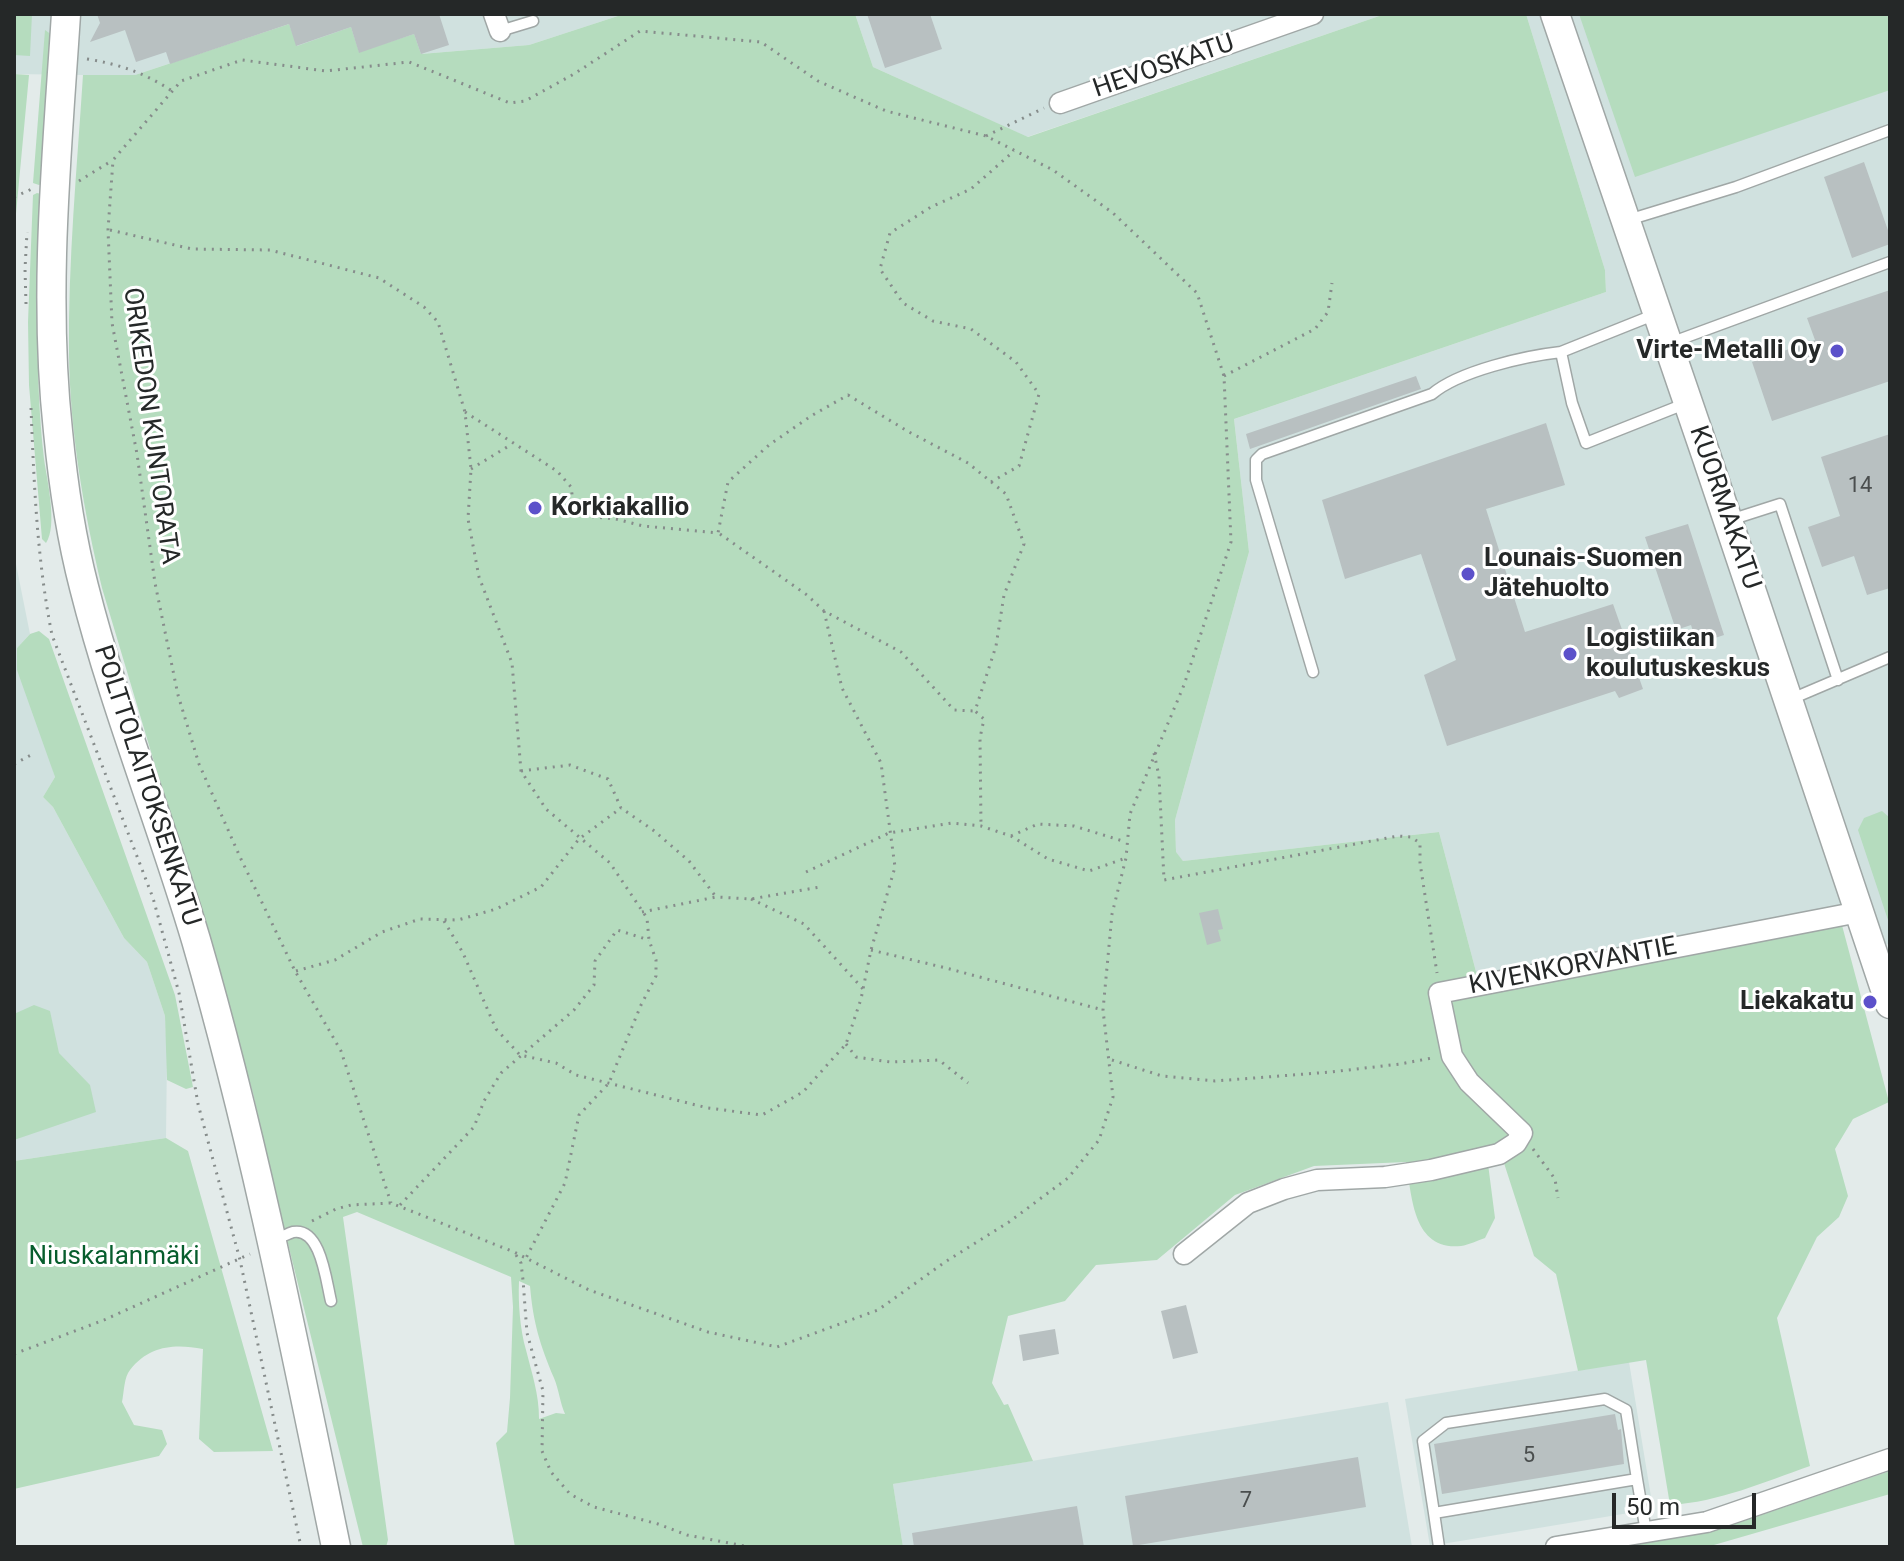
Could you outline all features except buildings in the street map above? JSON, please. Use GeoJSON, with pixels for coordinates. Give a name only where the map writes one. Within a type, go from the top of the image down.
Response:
{"type":"FeatureCollection","features":[{"type":"Feature","properties":{"kind":"street","name":"POLTTOLAITOKSENKATU"},"geometry":{"type":"LineString","coordinates":[[66,14],[50,302],[58,434],[83,584],[195,937],[238,1096],[284,1236],[336,1547]]}},
{"type":"Feature","properties":{"kind":"street","name":"HEVOSKATU"},"geometry":{"type":"LineString","coordinates":[[1060,103],[1313,14]]}},
{"type":"Feature","properties":{"kind":"street","name":"KUORMAKATU"},"geometry":{"type":"LineString","coordinates":[[1555,14],[1890,1004]]}},
{"type":"Feature","properties":{"kind":"street","name":"KIVENKORVANTIE"},"geometry":{"type":"LineString","coordinates":[[1522,1133],[1469,1082],[1452,1056],[1439,993],[1859,912]]}},
{"type":"Feature","properties":{"kind":"street"},"geometry":{"type":"LineString","coordinates":[[1184,1254],[1248,1203],[1284,1189],[1317,1180],[1385,1177],[1431,1170],[1499,1154],[1516,1143],[1522,1133]]}},
{"type":"Feature","properties":{"kind":"street"},"geometry":{"type":"LineString","coordinates":[[1556,1547],[1707,1522],[1890,1459]]}},
{"type":"Feature","properties":{"kind":"lane"},"geometry":{"type":"LineString","coordinates":[[497,23],[533,21]]}},
{"type":"Feature","properties":{"kind":"lane"},"geometry":{"type":"LineString","coordinates":[[1626,220],[1736,187],[1890,130]]}},
{"type":"Feature","properties":{"kind":"lane"},"geometry":{"type":"LineString","coordinates":[[1668,344],[1890,262]]}},
{"type":"Feature","properties":{"kind":"lane"},"geometry":{"type":"LineString","coordinates":[[1313,672],[1256,480],[1256,460],[1262,454],[1432,394],[1446,382],[1533,355],[1561,352],[1658,313]]}},
{"type":"Feature","properties":{"kind":"lane"},"geometry":{"type":"LineString","coordinates":[[1561,352],[1572,403],[1586,443],[1688,402]]}},
{"type":"Feature","properties":{"kind":"lane"},"geometry":{"type":"LineString","coordinates":[[1729,521],[1780,504],[1838,680]]}},
{"type":"Feature","properties":{"kind":"lane"},"geometry":{"type":"LineString","coordinates":[[1789,700],[1890,657]]}},
{"type":"Feature","properties":{"kind":"lane"},"geometry":{"type":"LineString","coordinates":[[284,1236],[306,1234],[316,1243],[331,1301]]}},
{"type":"Feature","properties":{"kind":"lane"},"geometry":{"type":"LineString","coordinates":[[1439,1547],[1423,1441],[1446,1423],[1605,1399],[1626,1410],[1646,1532]]}},
{"type":"Feature","properties":{"kind":"lane"},"geometry":{"type":"LineString","coordinates":[[1434,1513],[1637,1479]]}},
{"type":"Feature","properties":{"kind":"path"},"geometry":{"type":"LineString","coordinates":[[14,1354],[104,1320],[240,1260],[336,1209],[391,1203],[514,1252],[589,1290],[708,1332],[777,1347],[878,1310],[945,1262],[1009,1222],[1068,1178],[1099,1140],[1113,1097],[1103,1010],[1112,914],[1126,858],[1130,814],[1184,685],[1231,542],[1224,376],[1197,293],[1113,213],[1053,170],[986,136],[886,111],[818,81],[761,42],[640,31],[554,85],[525,101],[510,103],[409,62],[326,71],[242,60],[181,81],[113,160],[74,184],[55,188]]}},
{"type":"Feature","properties":{"kind":"path"},"geometry":{"type":"LineString","coordinates":[[63,55],[118,64],[153,79],[172,92]]}},
{"type":"Feature","properties":{"kind":"path"},"geometry":{"type":"LineString","coordinates":[[986,136],[1041,108],[1060,103]]}},
{"type":"Feature","properties":{"kind":"path"},"geometry":{"type":"LineString","coordinates":[[991,482],[1019,466],[1039,394],[1016,362],[971,329],[933,321],[903,303],[880,269],[890,233],[931,207],[971,189],[1014,151]]}},
{"type":"Feature","properties":{"kind":"path","name":"ORIKEDON KUNTORATA"},"geometry":{"type":"LineString","coordinates":[[113,160],[108,230],[112,323],[137,454],[155,583],[178,695],[199,764],[295,971],[341,1051],[391,1203]]}},
{"type":"Feature","properties":{"kind":"path"},"geometry":{"type":"LineString","coordinates":[[108,230],[192,249],[270,250],[379,278],[424,307],[438,322],[465,412],[471,469],[468,519],[479,577],[512,663],[521,771],[546,809],[610,863],[647,918],[649,940],[656,960],[656,976],[609,1083],[579,1115],[565,1183],[526,1258]]}},
{"type":"Feature","properties":{"kind":"path"},"geometry":{"type":"LineString","coordinates":[[1224,376],[1315,329],[1328,312],[1332,283]]}},
{"type":"Feature","properties":{"kind":"path"},"geometry":{"type":"LineString","coordinates":[[718,533],[728,482],[769,445],[848,395],[968,463],[1006,494],[1024,544],[1004,595],[996,646],[975,711]]}},
{"type":"Feature","properties":{"kind":"path"},"geometry":{"type":"LineString","coordinates":[[465,412],[557,471],[571,487],[575,515],[616,519],[643,526],[718,533],[807,595],[824,611],[901,652],[954,710],[975,711],[984,719],[980,738],[981,826]]}},
{"type":"Feature","properties":{"kind":"path"},"geometry":{"type":"LineString","coordinates":[[471,469],[512,444]]}},
{"type":"Feature","properties":{"kind":"path"},"geometry":{"type":"LineString","coordinates":[[444,921],[463,953],[496,1029],[520,1055],[556,1063],[576,1075],[708,1108],[762,1115],[803,1092],[846,1044],[864,990],[871,950],[895,867],[881,763],[842,688],[824,611]]}},
{"type":"Feature","properties":{"kind":"path"},"geometry":{"type":"LineString","coordinates":[[1154,752],[1159,776],[1164,880],[1398,836],[1411,837],[1420,843],[1420,863],[1439,993]]}},
{"type":"Feature","properties":{"kind":"path"},"geometry":{"type":"LineString","coordinates":[[14,764],[31,755]]}},
{"type":"Feature","properties":{"kind":"path"},"geometry":{"type":"LineString","coordinates":[[521,771],[570,765],[608,779],[621,808],[689,861],[716,897]]}},
{"type":"Feature","properties":{"kind":"path"},"geometry":{"type":"LineString","coordinates":[[295,971],[335,960],[382,932],[420,919],[444,921],[496,909],[541,887],[579,839],[621,808]]}},
{"type":"Feature","properties":{"kind":"path"},"geometry":{"type":"LineString","coordinates":[[806,872],[889,833],[952,823],[981,826],[1011,836],[1048,859],[1089,871],[1126,858]]}},
{"type":"Feature","properties":{"kind":"path"},"geometry":{"type":"LineString","coordinates":[[1011,836],[1038,824],[1062,825],[1127,842]]}},
{"type":"Feature","properties":{"kind":"path"},"geometry":{"type":"LineString","coordinates":[[641,913],[716,897],[751,899],[820,887]]}},
{"type":"Feature","properties":{"kind":"path"},"geometry":{"type":"LineString","coordinates":[[751,899],[804,924],[864,990]]}},
{"type":"Feature","properties":{"kind":"path"},"geometry":{"type":"LineString","coordinates":[[400,1205],[474,1127],[484,1101],[501,1073],[574,1010],[594,985],[595,961],[617,930],[649,940]]}},
{"type":"Feature","properties":{"kind":"path"},"geometry":{"type":"LineString","coordinates":[[871,950],[1103,1010]]}},
{"type":"Feature","properties":{"kind":"path"},"geometry":{"type":"LineString","coordinates":[[846,1044],[856,1057],[890,1062],[939,1060],[968,1083]]}},
{"type":"Feature","properties":{"kind":"path"},"geometry":{"type":"LineString","coordinates":[[1110,1059],[1162,1076],[1215,1081],[1331,1072],[1452,1056]]}},
{"type":"Feature","properties":{"kind":"path"},"geometry":{"type":"LineString","coordinates":[[1522,1133],[1555,1179],[1558,1198]]}},
{"type":"Feature","properties":{"kind":"path"},"geometry":{"type":"LineString","coordinates":[[514,1252],[521,1263],[527,1333],[543,1391],[542,1451],[551,1472],[570,1494],[594,1507],[687,1535],[750,1547]]}},
{"type":"Feature","properties":{"kind":"shaded area"},"geometry":{"type":"Polygon","coordinates":[[[14,14],[624,14],[529,45],[421,54],[359,53],[296,46],[288,24],[135,75],[83,75],[14,74],[14,14]]]}},
{"type":"Feature","properties":{"kind":"shaded area"},"geometry":{"type":"Polygon","coordinates":[[[855,14],[1385,14],[1027,137],[873,67],[855,14]]]}},
{"type":"Feature","properties":{"kind":"shaded area"},"geometry":{"type":"Polygon","coordinates":[[[1526,14],[1890,14],[1890,944],[1871,945],[1839,914],[1479,983],[1439,832],[1183,861],[1176,853],[1175,820],[1249,552],[1234,419],[1606,292],[1605,270],[1526,14]]]}},
{"type":"Feature","properties":{"kind":"shaded area"},"geometry":{"type":"Polygon","coordinates":[[[16,564],[30,634],[17,648],[55,777],[43,797],[53,807],[124,938],[147,962],[165,1016],[167,1054],[166,1138],[14,1161],[16,564]]]}},
{"type":"Feature","properties":{"kind":"shaded area"},"geometry":{"type":"Polygon","coordinates":[[[1629,1362],[1653,1509],[1430,1546],[1405,1399],[1629,1362]]]}},
{"type":"Feature","properties":{"kind":"shaded area"},"geometry":{"type":"Polygon","coordinates":[[[1388,1402],[1412,1547],[903,1547],[893,1484],[1388,1402]]]}},
{"type":"Feature","properties":{"kind":"green space"},"geometry":{"type":"Polygon","coordinates":[[[14,14],[32,14],[30,56],[14,55],[14,14]]]}},
{"type":"Feature","properties":{"kind":"green space"},"geometry":{"type":"Polygon","coordinates":[[[624,14],[855,14],[873,67],[1028,137],[1385,14],[1526,14],[1605,270],[1606,292],[1234,419],[1249,552],[1175,820],[1176,852],[1183,861],[1439,832],[1479,983],[1839,914],[1889,1102],[1853,1119],[1835,1149],[1848,1196],[1839,1217],[1817,1237],[1777,1318],[1810,1466],[1724,1496],[1670,1505],[1646,1360],[1578,1371],[1556,1274],[1534,1256],[1503,1160],[1488,1164],[1495,1218],[1485,1238],[1461,1246],[1433,1240],[1424,1230],[1413,1204],[1406,1162],[1314,1166],[1235,1195],[1157,1260],[1096,1265],[1065,1301],[1008,1316],[992,1383],[1004,1405],[1008,1404],[1033,1461],[893,1484],[903,1547],[515,1547],[496,1443],[507,1432],[513,1307],[511,1277],[357,1212],[343,1217],[388,1540],[386,1547],[363,1547],[253,1093],[102,588],[89,530],[75,443],[69,354],[71,249],[83,75],[135,75],[289,24],[297,46],[351,27],[359,52],[414,34],[421,54],[529,45],[624,14]],[[519,1281],[519,1307],[539,1419],[556,1413],[565,1414],[538,1333],[530,1286],[519,1281]]]}},
{"type":"Feature","properties":{"kind":"green space"},"geometry":{"type":"Polygon","coordinates":[[[1579,14],[1890,14],[1890,90],[1635,177],[1579,14]]]}},
{"type":"Feature","properties":{"kind":"green space"},"geometry":{"type":"Polygon","coordinates":[[[45,30],[52,35],[43,183],[39,185],[33,183],[45,30]]]}},
{"type":"Feature","properties":{"kind":"green space"},"geometry":{"type":"Polygon","coordinates":[[[14,74],[29,75],[14,235],[14,74]]]}},
{"type":"Feature","properties":{"kind":"green space"},"geometry":{"type":"Polygon","coordinates":[[[41,194],[39,393],[51,514],[46,543],[42,539],[29,385],[33,195],[41,194]]]}},
{"type":"Feature","properties":{"kind":"green space"},"geometry":{"type":"Polygon","coordinates":[[[39,631],[49,639],[175,995],[193,1087],[186,1089],[167,1080],[165,1016],[147,962],[124,938],[53,807],[43,797],[55,777],[17,670],[17,648],[30,634],[39,631]]]}},
{"type":"Feature","properties":{"kind":"green space"},"geometry":{"type":"Polygon","coordinates":[[[1882,811],[1890,818],[1890,926],[1858,830],[1864,818],[1882,811]]]}},
{"type":"Feature","properties":{"kind":"green space"},"geometry":{"type":"Polygon","coordinates":[[[34,1005],[50,1011],[59,1053],[90,1085],[96,1112],[14,1140],[14,1014],[34,1005]]]}},
{"type":"Feature","properties":{"kind":"green space","name":"Niuskalanmäki"},"geometry":{"type":"Polygon","coordinates":[[[166,1138],[188,1151],[273,1451],[214,1452],[199,1439],[203,1349],[164,1348],[146,1355],[130,1370],[122,1402],[134,1425],[162,1430],[167,1444],[159,1456],[14,1489],[14,1161],[166,1138]]]}},
{"type":"Feature","properties":{"kind":"green space"},"geometry":{"type":"Polygon","coordinates":[[[1890,1471],[1890,1494],[1707,1547],[1613,1547],[1726,1527],[1890,1471]]]}},
{"type":"Feature","properties":{"kind":"place","name":"Virte-Metalli Oy"},"geometry":{"type":"Point","coordinates":[1837,351]}},
{"type":"Feature","properties":{"kind":"place","name":"Korkiakallio"},"geometry":{"type":"Point","coordinates":[535,508]}},
{"type":"Feature","properties":{"kind":"place","name":"Lounais-Suomen Jätehuolto"},"geometry":{"type":"Point","coordinates":[1468,574]}},
{"type":"Feature","properties":{"kind":"place","name":"Logistiikan koulutuskeskus"},"geometry":{"type":"Point","coordinates":[1570,654]}},
{"type":"Feature","properties":{"kind":"place","name":"Liekakatu"},"geometry":{"type":"Point","coordinates":[1870,1002]}}]}
